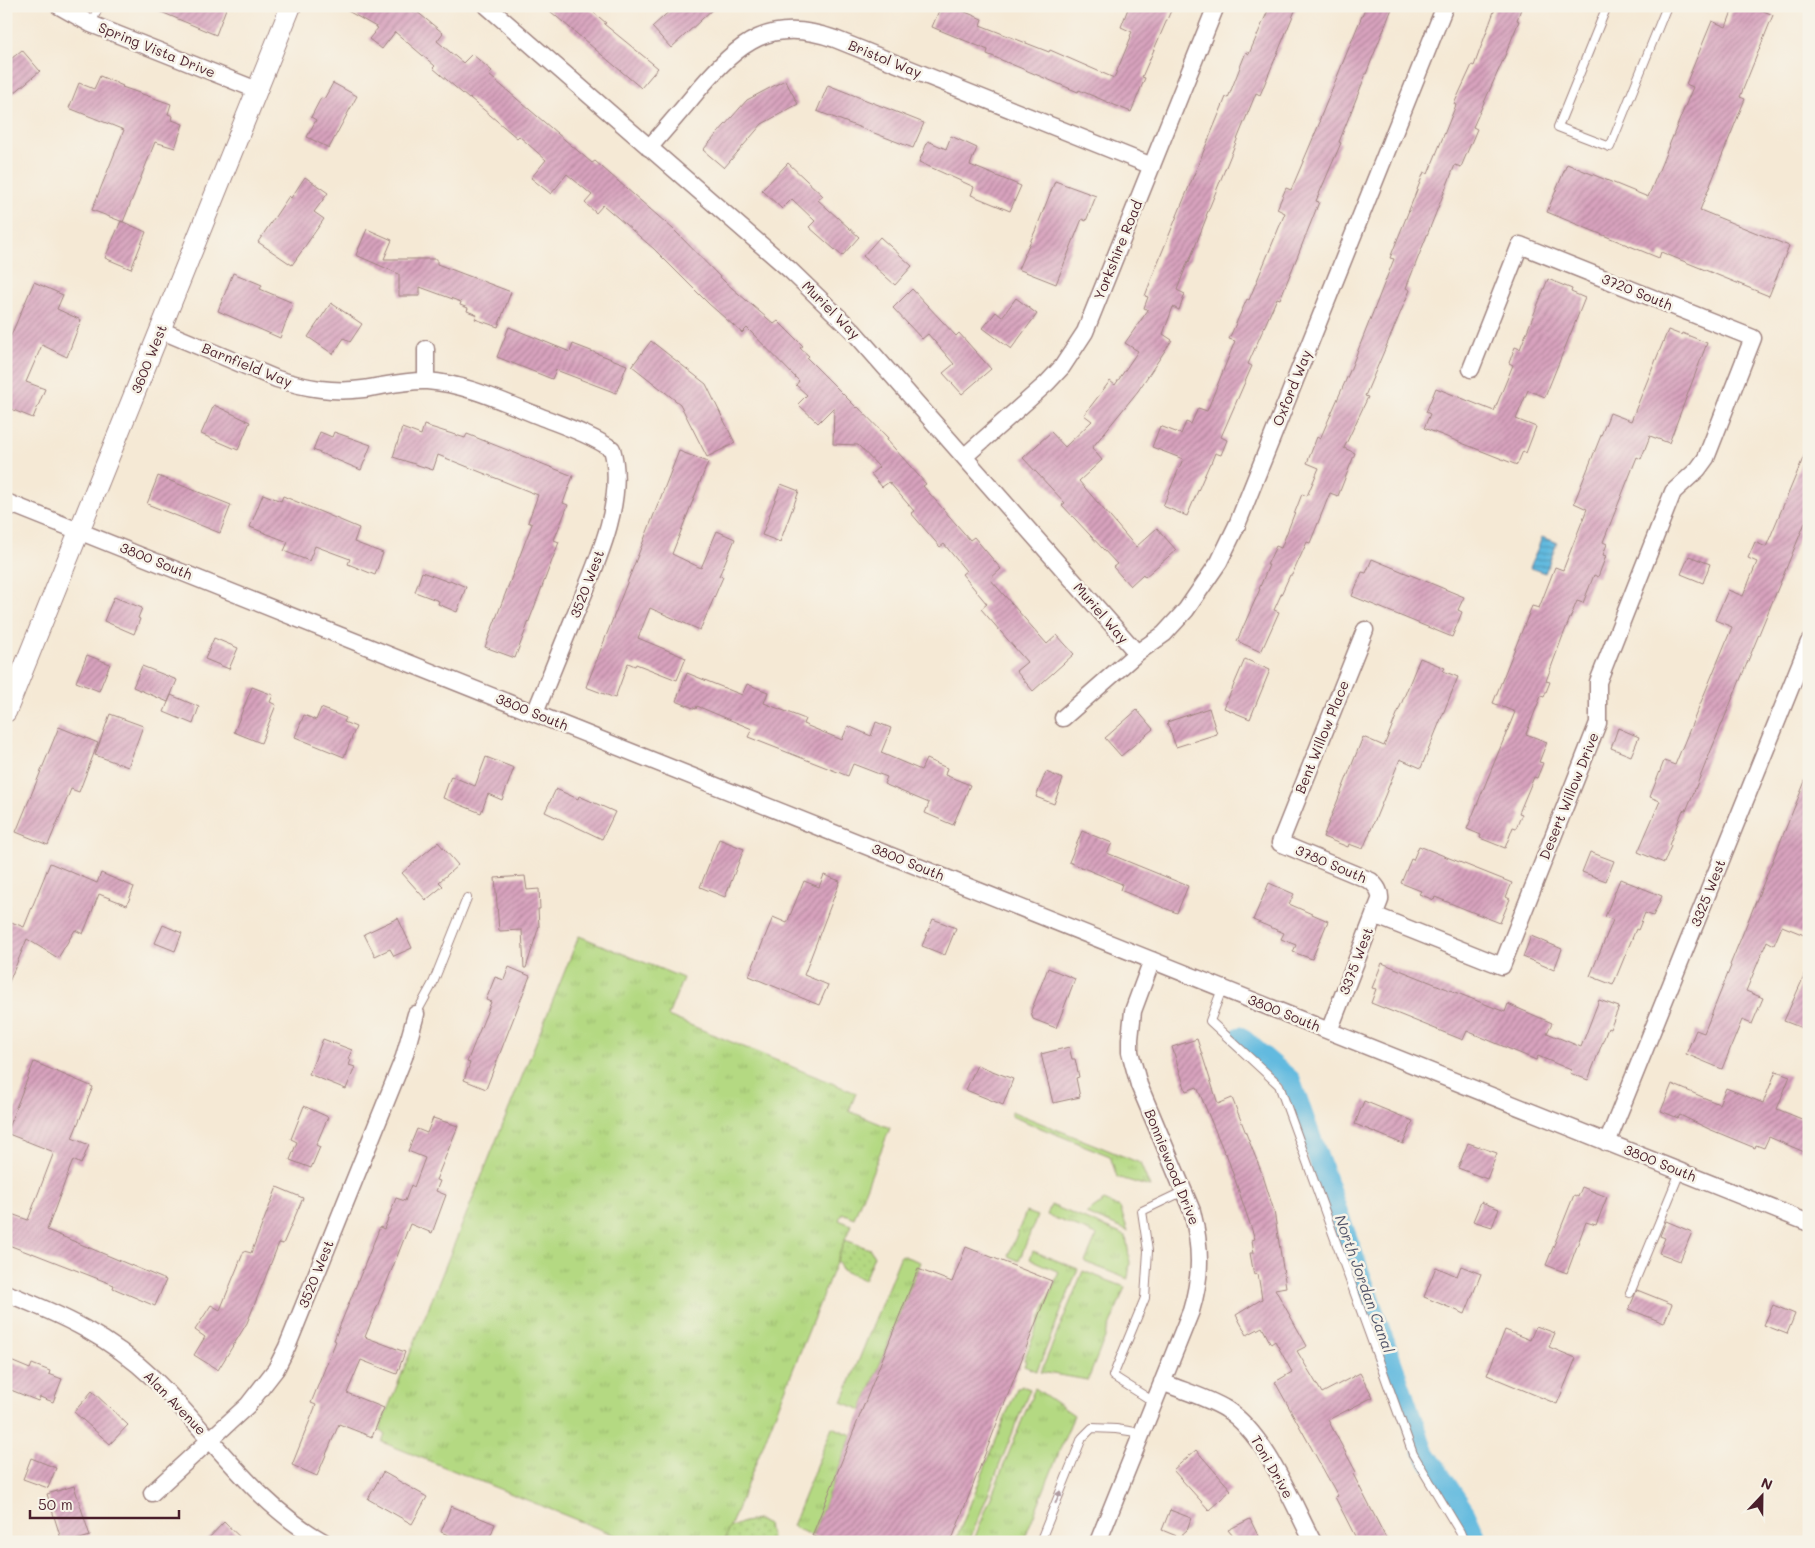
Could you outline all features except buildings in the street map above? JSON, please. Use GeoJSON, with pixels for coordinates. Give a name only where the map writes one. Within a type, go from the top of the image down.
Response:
{"type":"FeatureCollection","features":[{"type":"Feature","properties":{"kind":"street","name":"Spring Vista Drive"},"geometry":{"type":"LineString","coordinates":[[59,6],[91,24],[257,90]]}},
{"type":"Feature","properties":{"kind":"street","name":"3600 West"},"geometry":{"type":"LineString","coordinates":[[6,712],[291,6]]}},
{"type":"Feature","properties":{"kind":"street","name":"Yorkshire Road"},"geometry":{"type":"LineString","coordinates":[[964,457],[1047,383],[1074,350],[1093,313],[1216,6]]}},
{"type":"Feature","properties":{"kind":"street","name":"Oxford Way"},"geometry":{"type":"LineString","coordinates":[[1063,718],[1136,654],[1164,634],[1186,610],[1208,580],[1228,545],[1445,6]]}},
{"type":"Feature","properties":{"kind":"street","name":"Muriel Way"},"geometry":{"type":"LineString","coordinates":[[488,7],[822,300],[878,358],[1136,654]]}},
{"type":"Feature","properties":{"kind":"street","name":"Bristol Way"},"geometry":{"type":"LineString","coordinates":[[649,148],[716,70],[735,51],[763,36],[793,31],[808,31],[835,39],[1152,166]]}},
{"type":"Feature","properties":{"kind":"street","name":"3720 South"},"geometry":{"type":"LineString","coordinates":[[1471,368],[1520,245],[1753,338]]}},
{"type":"Feature","properties":{"kind":"street","name":"Barnfield Way"},"geometry":{"type":"LineString","coordinates":[[160,330],[298,386],[320,390],[341,390],[426,381],[455,386],[484,394],[590,437],[612,449]]}},
{"type":"Feature","properties":{"kind":"street","name":"Desert Willow Drive"},"geometry":{"type":"LineString","coordinates":[[1374,915],[1502,966],[1598,723],[1598,682],[1673,492],[1698,469],[1706,458],[1753,338]]}},
{"type":"Feature","properties":{"kind":"street"},"geometry":{"type":"LineString","coordinates":[[426,349],[426,381]]}},
{"type":"Feature","properties":{"kind":"street","name":"3520 West"},"geometry":{"type":"LineString","coordinates":[[535,713],[606,535],[616,481],[612,449]]}},
{"type":"Feature","properties":{"kind":"street","name":"3800 South"},"geometry":{"type":"LineString","coordinates":[[6,502],[1809,1223]]}},
{"type":"Feature","properties":{"kind":"street","name":"Bent Willow Place"},"geometry":{"type":"LineString","coordinates":[[1280,843],[1364,630]]}},
{"type":"Feature","properties":{"kind":"street","name":"3325 West"},"geometry":{"type":"LineString","coordinates":[[1608,1143],[1809,642]]}},
{"type":"Feature","properties":{"kind":"street","name":"3780 South"},"geometry":{"type":"LineString","coordinates":[[1280,843],[1364,877],[1371,881],[1379,890]]}},
{"type":"Feature","properties":{"kind":"street","name":"3375 West"},"geometry":{"type":"LineString","coordinates":[[1329,1031],[1380,900],[1379,890]]}},
{"type":"Feature","properties":{"kind":"street","name":"Bonniewood Drive"},"geometry":{"type":"LineString","coordinates":[[1098,1542],[1191,1311],[1200,1273],[1197,1231],[1184,1191],[1138,1085],[1130,1052],[1133,1011],[1152,960]]}},
{"type":"Feature","properties":{"kind":"street","name":"3520 West"},"geometry":{"type":"LineString","coordinates":[[152,1493],[258,1393],[276,1369],[404,1057],[416,1014]]}},
{"type":"Feature","properties":{"kind":"street","name":"Alan Avenue"},"geometry":{"type":"LineString","coordinates":[[6,1293],[65,1317],[110,1343],[154,1379],[273,1505],[294,1523],[324,1542]]}},
{"type":"Feature","properties":{"kind":"street","name":"Toni Drive"},"geometry":{"type":"LineString","coordinates":[[1162,1382],[1225,1408],[1250,1429],[1268,1456],[1313,1542]]}},
{"type":"Feature","properties":{"kind":"lane"},"geometry":{"type":"LineString","coordinates":[[91,24],[99,6]]}},
{"type":"Feature","properties":{"kind":"lane"},"geometry":{"type":"LineString","coordinates":[[1607,6],[1558,127],[1610,147],[1667,6]]}},
{"type":"Feature","properties":{"kind":"lane"},"geometry":{"type":"LineString","coordinates":[[416,1014],[433,983],[467,898]]}},
{"type":"Feature","properties":{"kind":"lane"},"geometry":{"type":"LineString","coordinates":[[1222,988],[1210,1021],[1279,1085],[1413,1454],[1460,1532],[1464,1542]]}},
{"type":"Feature","properties":{"kind":"lane"},"geometry":{"type":"LineString","coordinates":[[1630,1293],[1680,1172]]}},
{"type":"Feature","properties":{"kind":"lane"},"geometry":{"type":"LineString","coordinates":[[1154,1402],[1113,1376],[1145,1298],[1148,1251],[1142,1211],[1184,1191]]}},
{"type":"Feature","properties":{"kind":"lane"},"geometry":{"type":"LineString","coordinates":[[1040,1542],[1082,1438],[1092,1428],[1142,1433]]}},
{"type":"Feature","properties":{"kind":"green space"},"geometry":{"type":"Polygon","coordinates":[[[579,936],[683,978],[668,1016],[856,1093],[849,1111],[890,1128],[854,1218],[842,1213],[839,1220],[851,1225],[724,1542],[632,1542],[382,1442],[385,1435],[379,1430],[579,936]]]}},
{"type":"Feature","properties":{"kind":"green space"},"geometry":{"type":"Polygon","coordinates":[[[1011,1111],[1140,1163],[1150,1187],[1117,1177],[1110,1156],[1011,1116],[1011,1111]]]}},
{"type":"Feature","properties":{"kind":"green space"},"geometry":{"type":"Polygon","coordinates":[[[1104,1201],[1120,1208],[1128,1231],[1086,1214],[1104,1201]]]}},
{"type":"Feature","properties":{"kind":"green space"},"geometry":{"type":"Polygon","coordinates":[[[1051,1205],[1126,1236],[1130,1263],[1128,1279],[1085,1262],[1097,1235],[1047,1215],[1051,1205]]]}},
{"type":"Feature","properties":{"kind":"green space"},"geometry":{"type":"Polygon","coordinates":[[[1026,1212],[1037,1216],[1019,1261],[1008,1256],[1026,1212]]]}},
{"type":"Feature","properties":{"kind":"green space"},"geometry":{"type":"Polygon","coordinates":[[[845,1240],[870,1249],[874,1256],[864,1280],[842,1270],[837,1260],[845,1240]]]}},
{"type":"Feature","properties":{"kind":"green space"},"geometry":{"type":"Polygon","coordinates":[[[1033,1251],[1078,1269],[1037,1371],[1024,1366],[1026,1361],[1024,1360],[1059,1272],[1030,1259],[1033,1251]]]}},
{"type":"Feature","properties":{"kind":"green space"},"geometry":{"type":"Polygon","coordinates":[[[901,1255],[920,1262],[862,1410],[842,1402],[901,1255]]]}},
{"type":"Feature","properties":{"kind":"green space"},"geometry":{"type":"Polygon","coordinates":[[[1083,1271],[1125,1287],[1088,1380],[1041,1372],[1083,1271]]]}},
{"type":"Feature","properties":{"kind":"green space"},"geometry":{"type":"Polygon","coordinates":[[[1022,1386],[1030,1389],[969,1542],[955,1542],[1017,1388],[1022,1386]]]}},
{"type":"Feature","properties":{"kind":"green space"},"geometry":{"type":"Polygon","coordinates":[[[1035,1388],[1074,1415],[1023,1542],[973,1542],[1035,1388]]]}},
{"type":"Feature","properties":{"kind":"green space"},"geometry":{"type":"Polygon","coordinates":[[[832,1427],[852,1435],[812,1536],[792,1526],[832,1427]]]}},
{"type":"Feature","properties":{"kind":"green space"},"geometry":{"type":"Polygon","coordinates":[[[757,1520],[768,1525],[770,1542],[727,1542],[725,1538],[729,1528],[743,1522],[757,1520]]]}},
{"type":"Feature","properties":{"kind":"water"},"geometry":{"type":"Polygon","coordinates":[[[1542,537],[1557,543],[1545,573],[1530,568],[1542,537]]]}},
{"type":"Feature","properties":{"kind":"waterway","name":"North Jordan Canal"},"geometry":{"type":"LineString","coordinates":[[1240,1037],[1290,1080],[1423,1450],[1465,1513],[1478,1542]]}}]}
